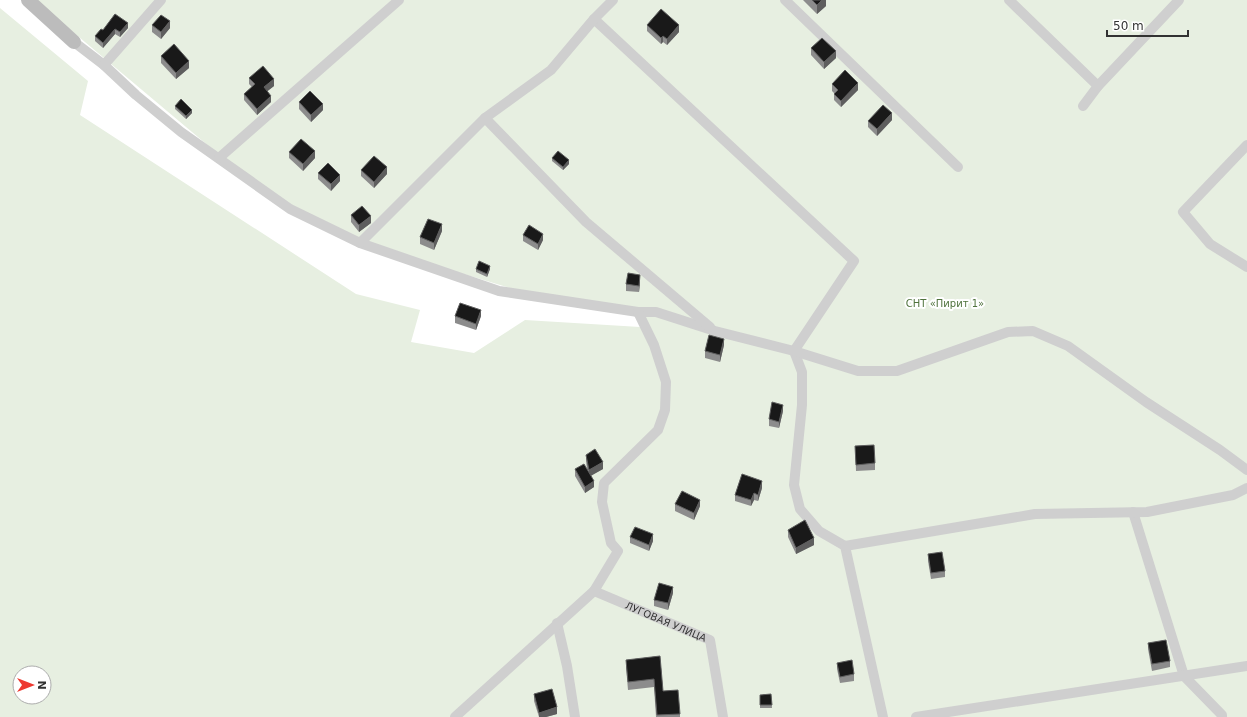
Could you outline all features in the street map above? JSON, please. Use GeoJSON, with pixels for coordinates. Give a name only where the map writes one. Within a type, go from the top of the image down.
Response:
{"type":"FeatureCollection","features":[{"type":"Feature","properties":{"kind":"street"},"geometry":{"type":"LineString","coordinates":[[28,0],[74,42],[104,64],[136,95],[181,132],[290,209],[360,242],[499,291],[638,312],[656,312],[715,331],[794,351],[858,370],[897,371],[1008,332],[1032,331],[1068,346],[1146,402],[1220,450],[1247,470]]}},
{"type":"Feature","properties":{"kind":"street"},"geometry":{"type":"LineString","coordinates":[[104,64],[161,0]]}},
{"type":"Feature","properties":{"kind":"street"},"geometry":{"type":"LineString","coordinates":[[219,158],[399,0]]}},
{"type":"Feature","properties":{"kind":"street"},"geometry":{"type":"LineString","coordinates":[[360,242],[485,118],[551,70],[613,0]]}},
{"type":"Feature","properties":{"kind":"street"},"geometry":{"type":"LineString","coordinates":[[785,0],[958,167]]}},
{"type":"Feature","properties":{"kind":"street"},"geometry":{"type":"LineString","coordinates":[[1009,0],[1098,86]]}},
{"type":"Feature","properties":{"kind":"street"},"geometry":{"type":"LineString","coordinates":[[1083,106],[1098,86],[1179,0]]}},
{"type":"Feature","properties":{"kind":"street"},"geometry":{"type":"LineString","coordinates":[[594,20],[854,261],[794,351]]}},
{"type":"Feature","properties":{"kind":"street"},"geometry":{"type":"LineString","coordinates":[[485,118],[586,222],[715,331]]}},
{"type":"Feature","properties":{"kind":"street"},"geometry":{"type":"LineString","coordinates":[[1247,145],[1183,212],[1210,244],[1247,268]]}},
{"type":"Feature","properties":{"kind":"street"},"geometry":{"type":"LineString","coordinates":[[455,717],[594,591],[618,551],[611,543],[602,502],[604,483],[658,430],[665,410],[666,382],[654,345],[638,312]]}},
{"type":"Feature","properties":{"kind":"street"},"geometry":{"type":"LineString","coordinates":[[794,351],[802,372],[802,405],[794,485],[798,503],[800,509],[819,530],[845,546],[1035,514],[1147,512],[1232,495],[1247,488]]}},
{"type":"Feature","properties":{"kind":"street"},"geometry":{"type":"LineString","coordinates":[[1133,512],[1184,676],[1222,715],[1222,717]]}},
{"type":"Feature","properties":{"kind":"street"},"geometry":{"type":"LineString","coordinates":[[845,546],[883,717]]}},
{"type":"Feature","properties":{"kind":"street","name":"ЛУГОВАЯ УЛИЦА"},"geometry":{"type":"LineString","coordinates":[[594,591],[710,640],[723,717]]}},
{"type":"Feature","properties":{"kind":"street"},"geometry":{"type":"LineString","coordinates":[[557,623],[575,717]]}},
{"type":"Feature","properties":{"kind":"street"},"geometry":{"type":"LineString","coordinates":[[916,717],[1247,666]]}},
{"type":"Feature","properties":{"kind":"green space","name":"СНТ «Пирит 1»"},"geometry":{"type":"Polygon","coordinates":[[[35,0],[1247,0],[1247,717],[0,717],[0,8],[88,81],[80,115],[356,294],[420,310],[411,342],[474,353],[525,320],[640,327],[638,310],[523,292],[375,247],[288,204],[211,148],[35,0]]]}},
{"type":"Feature","properties":{"kind":"building"},"geometry":{"type":"Polygon","coordinates":[[[812,0],[822,0],[817,5],[812,0]]]}},
{"type":"Feature","properties":{"kind":"building"},"geometry":{"type":"Polygon","coordinates":[[[661,9],[679,25],[667,39],[663,36],[661,38],[647,25],[661,9]]]}},
{"type":"Feature","properties":{"kind":"building"},"geometry":{"type":"Polygon","coordinates":[[[115,14],[128,23],[120,32],[115,29],[103,43],[95,36],[101,29],[103,30],[115,14]]]}},
{"type":"Feature","properties":{"kind":"building"},"geometry":{"type":"Polygon","coordinates":[[[161,15],[170,21],[161,32],[152,25],[161,15]]]}},
{"type":"Feature","properties":{"kind":"building"},"geometry":{"type":"Polygon","coordinates":[[[822,38],[836,51],[824,62],[811,48],[822,38]]]}},
{"type":"Feature","properties":{"kind":"building"},"geometry":{"type":"Polygon","coordinates":[[[174,44],[189,61],[176,73],[161,56],[174,44]]]}},
{"type":"Feature","properties":{"kind":"building"},"geometry":{"type":"Polygon","coordinates":[[[263,66],[274,79],[264,87],[271,96],[257,109],[244,94],[255,84],[249,78],[263,66]]]}},
{"type":"Feature","properties":{"kind":"building"},"geometry":{"type":"Polygon","coordinates":[[[845,70],[858,83],[841,101],[834,94],[838,90],[832,84],[845,70]]]}},
{"type":"Feature","properties":{"kind":"building"},"geometry":{"type":"Polygon","coordinates":[[[310,91],[323,104],[311,115],[299,102],[310,91]]]}},
{"type":"Feature","properties":{"kind":"building"},"geometry":{"type":"Polygon","coordinates":[[[181,99],[192,110],[186,116],[175,106],[181,99]]]}},
{"type":"Feature","properties":{"kind":"building"},"geometry":{"type":"Polygon","coordinates":[[[883,105],[892,113],[877,129],[868,121],[883,105]]]}},
{"type":"Feature","properties":{"kind":"building"},"geometry":{"type":"Polygon","coordinates":[[[301,139],[315,151],[303,164],[289,152],[301,139]]]}},
{"type":"Feature","properties":{"kind":"building"},"geometry":{"type":"Polygon","coordinates":[[[558,151],[569,160],[563,167],[552,158],[558,151]]]}},
{"type":"Feature","properties":{"kind":"building"},"geometry":{"type":"Polygon","coordinates":[[[374,156],[387,167],[374,182],[361,170],[374,156]]]}},
{"type":"Feature","properties":{"kind":"building"},"geometry":{"type":"Polygon","coordinates":[[[328,163],[340,175],[331,184],[318,173],[328,163]]]}},
{"type":"Feature","properties":{"kind":"building"},"geometry":{"type":"Polygon","coordinates":[[[362,206],[371,216],[359,225],[351,215],[362,206]]]}},
{"type":"Feature","properties":{"kind":"building"},"geometry":{"type":"Polygon","coordinates":[[[428,219],[442,224],[434,243],[420,237],[428,219]]]}},
{"type":"Feature","properties":{"kind":"building"},"geometry":{"type":"Polygon","coordinates":[[[529,225],[543,234],[538,244],[523,235],[529,225]]]}},
{"type":"Feature","properties":{"kind":"building"},"geometry":{"type":"Polygon","coordinates":[[[479,261],[490,266],[487,274],[476,269],[479,261]]]}},
{"type":"Feature","properties":{"kind":"building"},"geometry":{"type":"Polygon","coordinates":[[[628,273],[640,275],[639,286],[626,284],[628,273]]]}},
{"type":"Feature","properties":{"kind":"building"},"geometry":{"type":"Polygon","coordinates":[[[460,303],[481,310],[476,324],[455,316],[460,303]]]}},
{"type":"Feature","properties":{"kind":"building"},"geometry":{"type":"Polygon","coordinates":[[[709,335],[724,339],[720,355],[705,351],[709,335]]]}},
{"type":"Feature","properties":{"kind":"building"},"geometry":{"type":"Polygon","coordinates":[[[772,402],[783,405],[779,422],[769,419],[772,402]]]}},
{"type":"Feature","properties":{"kind":"building"},"geometry":{"type":"Polygon","coordinates":[[[874,445],[875,463],[856,465],[855,446],[874,445]]]}},
{"type":"Feature","properties":{"kind":"building"},"geometry":{"type":"Polygon","coordinates":[[[595,449],[603,462],[589,470],[586,455],[595,449]]]}},
{"type":"Feature","properties":{"kind":"building"},"geometry":{"type":"Polygon","coordinates":[[[584,464],[594,481],[585,487],[575,469],[584,464]]]}},
{"type":"Feature","properties":{"kind":"building"},"geometry":{"type":"Polygon","coordinates":[[[742,474],[762,481],[758,495],[754,493],[751,500],[735,495],[742,474]]]}},
{"type":"Feature","properties":{"kind":"building"},"geometry":{"type":"Polygon","coordinates":[[[682,491],[700,500],[694,513],[675,504],[682,491]]]}},
{"type":"Feature","properties":{"kind":"building"},"geometry":{"type":"Polygon","coordinates":[[[805,520],[814,538],[796,548],[788,530],[805,520]]]}},
{"type":"Feature","properties":{"kind":"building"},"geometry":{"type":"Polygon","coordinates":[[[635,527],[653,534],[649,545],[630,537],[635,527]]]}},
{"type":"Feature","properties":{"kind":"building"},"geometry":{"type":"Polygon","coordinates":[[[942,552],[945,571],[931,573],[928,554],[942,552]]]}},
{"type":"Feature","properties":{"kind":"building"},"geometry":{"type":"Polygon","coordinates":[[[659,583],[673,587],[668,603],[654,600],[659,583]]]}},
{"type":"Feature","properties":{"kind":"building"},"geometry":{"type":"Polygon","coordinates":[[[1166,640],[1170,661],[1152,664],[1148,643],[1166,640]]]}},
{"type":"Feature","properties":{"kind":"building"},"geometry":{"type":"Polygon","coordinates":[[[660,656],[663,691],[678,690],[680,714],[657,715],[654,679],[628,682],[626,660],[660,656]]]}},
{"type":"Feature","properties":{"kind":"building"},"geometry":{"type":"Polygon","coordinates":[[[852,660],[854,674],[840,677],[837,663],[852,660]]]}},
{"type":"Feature","properties":{"kind":"building"},"geometry":{"type":"Polygon","coordinates":[[[552,689],[557,707],[539,713],[534,694],[552,689]]]}},
{"type":"Feature","properties":{"kind":"building"},"geometry":{"type":"Polygon","coordinates":[[[771,694],[772,705],[760,705],[760,695],[771,694]]]}}]}
